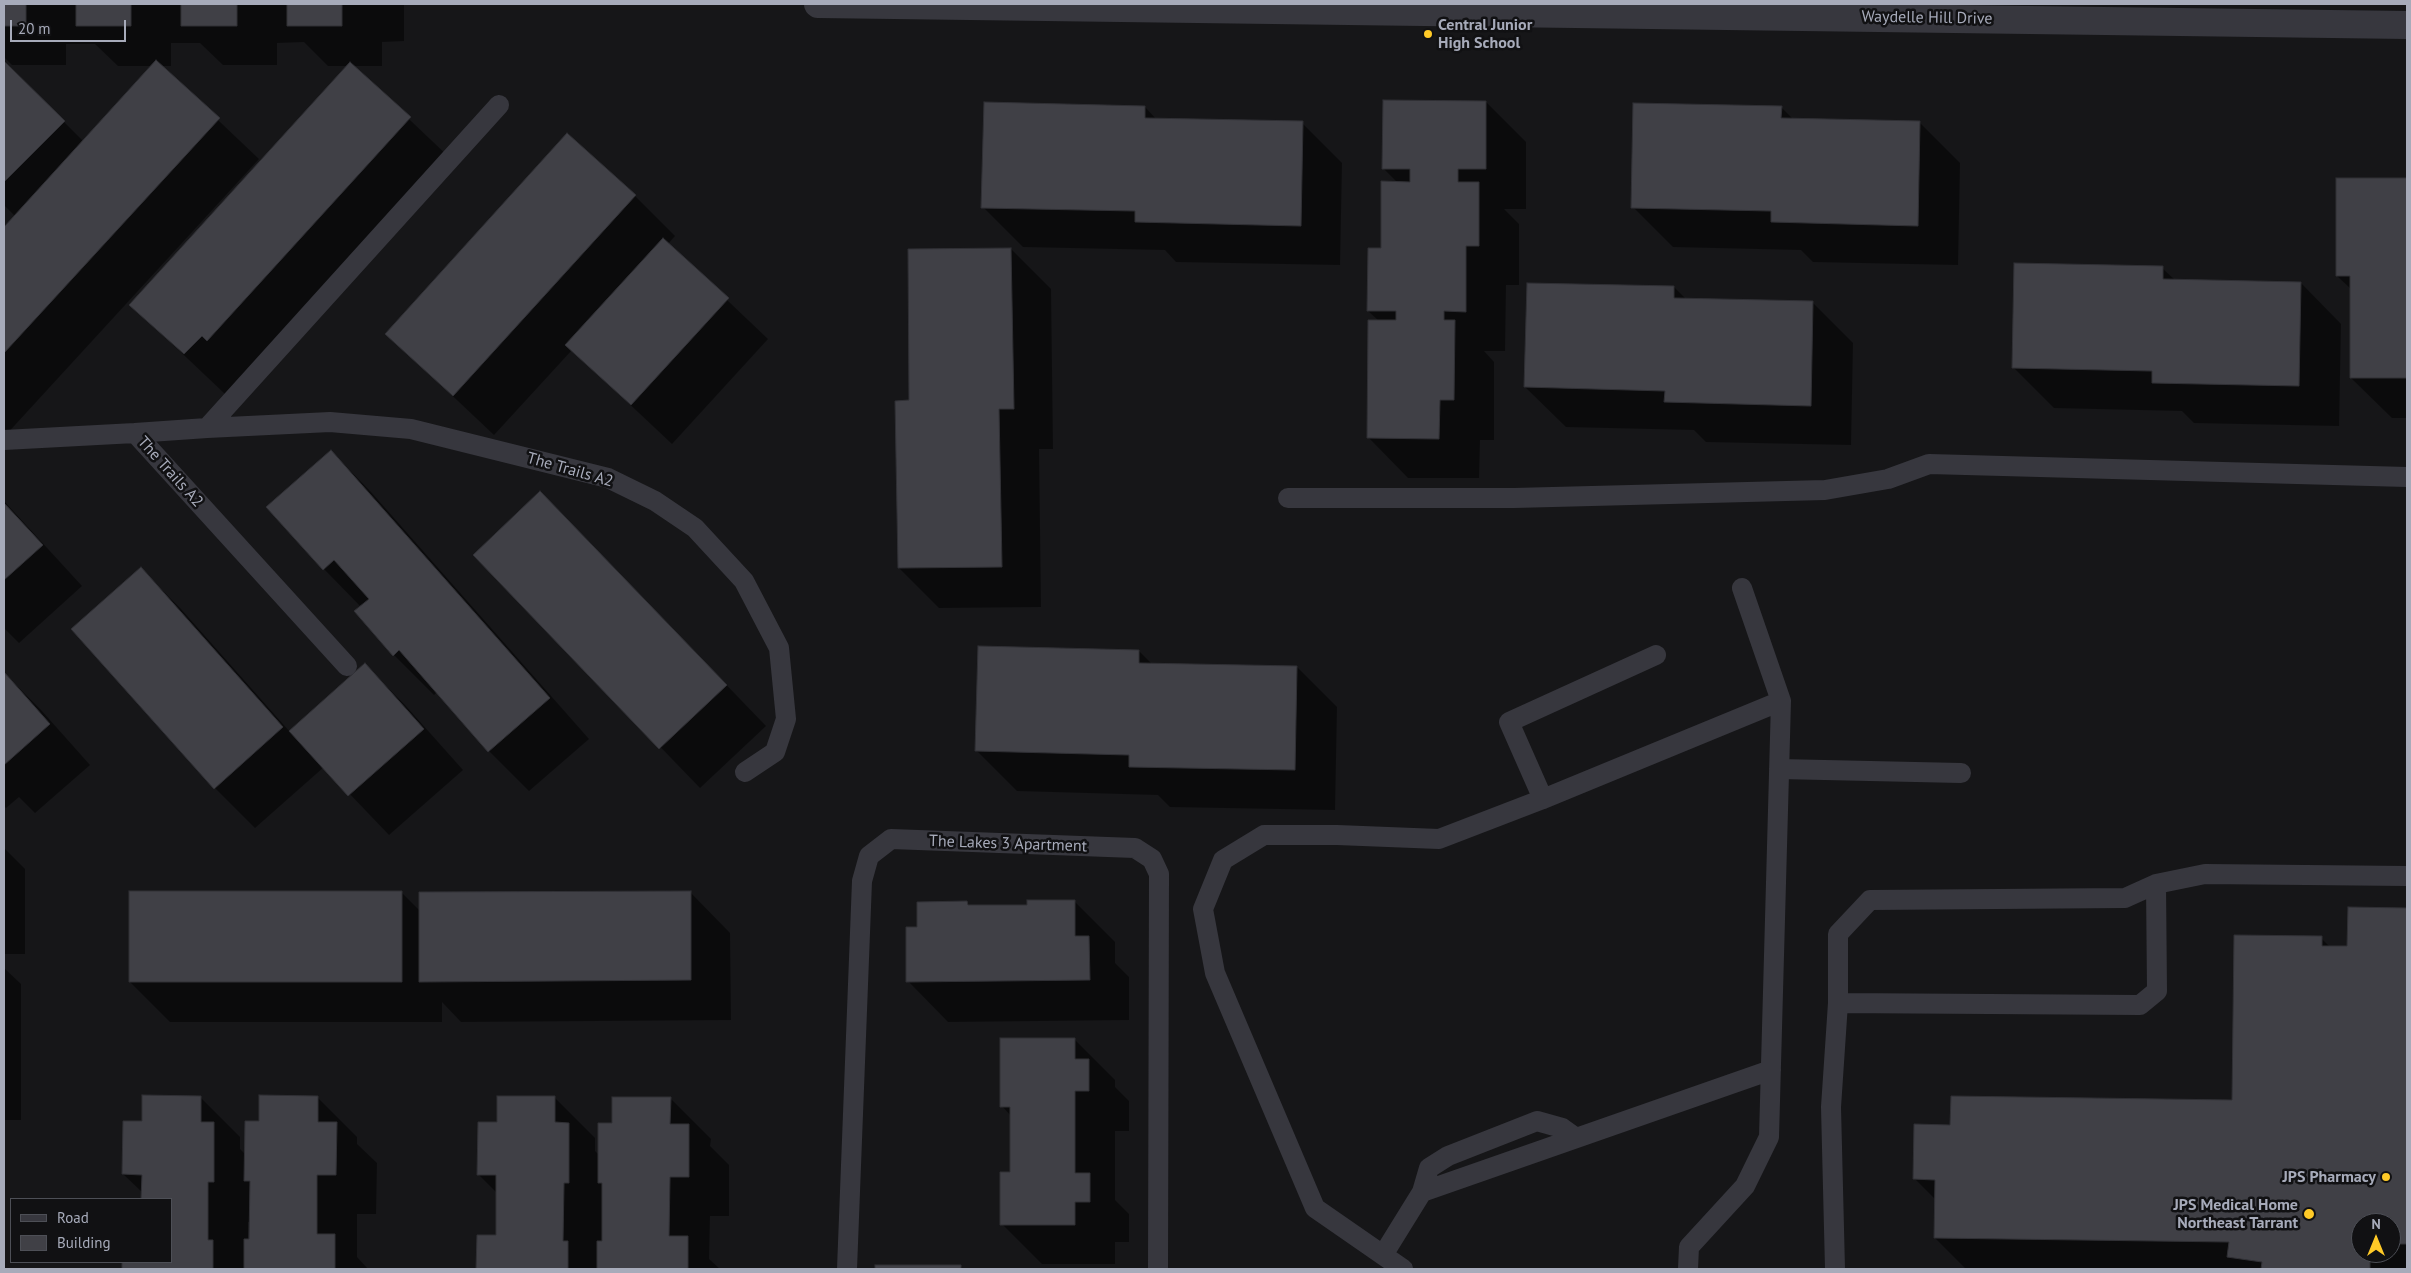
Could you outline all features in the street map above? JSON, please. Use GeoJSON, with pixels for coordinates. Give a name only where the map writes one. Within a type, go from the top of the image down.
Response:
{"type":"FeatureCollection","features":[{"type":"Feature","properties":{"kind":"street","name":"Waydelle Hill Drive"},"geometry":{"type":"LineString","coordinates":[[818,4],[1725,10],[2407,25]]}},
{"type":"Feature","properties":{"kind":"lane"},"geometry":{"type":"LineString","coordinates":[[207,428],[499,105]]}},
{"type":"Feature","properties":{"kind":"lane","name":"The Trails A2"},"geometry":{"type":"LineString","coordinates":[[4,440],[330,422],[411,429],[608,478],[655,501],[695,528],[744,581],[779,648],[786,719],[775,752],[745,772]]}},
{"type":"Feature","properties":{"kind":"lane","name":"The Trails A2"},"geometry":{"type":"LineString","coordinates":[[135,433],[347,666]]}},
{"type":"Feature","properties":{"kind":"lane"},"geometry":{"type":"LineString","coordinates":[[1288,498],[1524,497],[1825,490],[1888,479],[1929,464],[2407,477]]}},
{"type":"Feature","properties":{"kind":"lane"},"geometry":{"type":"LineString","coordinates":[[1688,1269],[1689,1247],[1745,1186],[1769,1137],[1781,701],[1742,588]]}},
{"type":"Feature","properties":{"kind":"lane"},"geometry":{"type":"LineString","coordinates":[[1543,799],[1509,722],[1656,655]]}},
{"type":"Feature","properties":{"kind":"lane"},"geometry":{"type":"LineString","coordinates":[[1403,1269],[1315,1208],[1215,973],[1203,909],[1223,860],[1264,836],[1337,835],[1439,839],[1543,799],[1781,701]]}},
{"type":"Feature","properties":{"kind":"lane"},"geometry":{"type":"LineString","coordinates":[[1779,770],[1962,773]]}},
{"type":"Feature","properties":{"kind":"lane","name":"The Lakes 3 Apartment"},"geometry":{"type":"LineString","coordinates":[[847,1269],[862,881],[869,856],[891,839],[1136,848],[1152,859],[1159,874],[1158,1269]]}},
{"type":"Feature","properties":{"kind":"lane"},"geometry":{"type":"LineString","coordinates":[[1835,1269],[1831,1107],[1838,1002],[1838,934],[1870,900],[2125,898],[2156,884],[2205,874],[2407,876]]}},
{"type":"Feature","properties":{"kind":"lane"},"geometry":{"type":"LineString","coordinates":[[1838,1002],[2140,1005],[2157,991],[2156,884]]}},
{"type":"Feature","properties":{"kind":"lane"},"geometry":{"type":"LineString","coordinates":[[1422,1192],[1771,1070]]}},
{"type":"Feature","properties":{"kind":"lane"},"geometry":{"type":"LineString","coordinates":[[1382,1255],[1422,1192],[1429,1168],[1441,1160],[1537,1121],[1562,1128],[1576,1138]]}},
{"type":"Feature","properties":{"kind":"building"},"geometry":{"type":"Polygon","coordinates":[[[4,4],[26,4],[26,26],[4,26],[4,4]]]}},
{"type":"Feature","properties":{"kind":"building"},"geometry":{"type":"Polygon","coordinates":[[[76,4],[131,4],[131,26],[76,26],[76,4]]]}},
{"type":"Feature","properties":{"kind":"building"},"geometry":{"type":"Polygon","coordinates":[[[181,4],[237,4],[237,26],[181,26],[181,4]]]}},
{"type":"Feature","properties":{"kind":"building"},"geometry":{"type":"Polygon","coordinates":[[[287,4],[342,4],[342,26],[287,26],[287,4]]]}},
{"type":"Feature","properties":{"kind":"building"},"geometry":{"type":"Polygon","coordinates":[[[156,60],[220,118],[4,353],[4,227],[156,60]]]}},
{"type":"Feature","properties":{"kind":"building"},"geometry":{"type":"Polygon","coordinates":[[[4,61],[65,121],[4,182],[4,61]]]}},
{"type":"Feature","properties":{"kind":"building"},"geometry":{"type":"Polygon","coordinates":[[[350,62],[411,117],[207,341],[202,336],[184,354],[129,305],[350,62]]]}},
{"type":"Feature","properties":{"kind":"building"},"geometry":{"type":"Polygon","coordinates":[[[1383,100],[1486,101],[1486,169],[1458,169],[1458,182],[1479,182],[1479,246],[1466,246],[1466,312],[1444,311],[1444,320],[1455,320],[1454,400],[1440,400],[1439,439],[1367,438],[1368,320],[1396,320],[1396,311],[1367,311],[1368,248],[1381,248],[1381,181],[1410,182],[1410,169],[1382,169],[1383,100]]]}},
{"type":"Feature","properties":{"kind":"building"},"geometry":{"type":"Polygon","coordinates":[[[984,102],[1145,106],[1145,118],[1303,121],[1301,226],[1135,222],[1135,211],[981,208],[984,102]]]}},
{"type":"Feature","properties":{"kind":"building"},"geometry":{"type":"Polygon","coordinates":[[[1633,103],[1782,106],[1781,118],[1920,121],[1918,226],[1771,222],[1771,211],[1631,208],[1633,103]]]}},
{"type":"Feature","properties":{"kind":"building"},"geometry":{"type":"Polygon","coordinates":[[[567,133],[636,195],[453,396],[385,334],[567,133]]]}},
{"type":"Feature","properties":{"kind":"building"},"geometry":{"type":"Polygon","coordinates":[[[2336,178],[2407,178],[2407,378],[2350,378],[2350,276],[2336,276],[2336,178]]]}},
{"type":"Feature","properties":{"kind":"building"},"geometry":{"type":"Polygon","coordinates":[[[663,238],[729,298],[631,405],[565,345],[663,238]]]}},
{"type":"Feature","properties":{"kind":"building"},"geometry":{"type":"Polygon","coordinates":[[[1011,248],[1014,409],[999,409],[1002,567],[898,568],[895,401],[909,400],[908,249],[1011,248]]]}},
{"type":"Feature","properties":{"kind":"building"},"geometry":{"type":"Polygon","coordinates":[[[2014,263],[2163,266],[2163,279],[2301,282],[2299,386],[2152,383],[2152,371],[2012,368],[2014,263]]]}},
{"type":"Feature","properties":{"kind":"building"},"geometry":{"type":"Polygon","coordinates":[[[1527,283],[1674,286],[1674,298],[1813,301],[1811,406],[1664,402],[1665,391],[1524,387],[1527,283]]]}},
{"type":"Feature","properties":{"kind":"building"},"geometry":{"type":"Polygon","coordinates":[[[331,450],[550,698],[488,752],[399,650],[393,656],[354,611],[369,599],[334,560],[323,570],[266,507],[331,450]]]}},
{"type":"Feature","properties":{"kind":"building"},"geometry":{"type":"Polygon","coordinates":[[[540,491],[727,685],[659,749],[473,555],[540,491]]]}},
{"type":"Feature","properties":{"kind":"building"},"geometry":{"type":"Polygon","coordinates":[[[4,503],[43,545],[4,580],[4,503]]]}},
{"type":"Feature","properties":{"kind":"building"},"geometry":{"type":"Polygon","coordinates":[[[141,567],[283,727],[214,789],[71,629],[141,567]]]}},
{"type":"Feature","properties":{"kind":"building"},"geometry":{"type":"Polygon","coordinates":[[[978,646],[1139,650],[1139,663],[1297,666],[1295,770],[1129,767],[1129,755],[975,751],[978,646]]]}},
{"type":"Feature","properties":{"kind":"building"},"geometry":{"type":"Polygon","coordinates":[[[365,663],[424,729],[348,796],[289,731],[365,663]]]}},
{"type":"Feature","properties":{"kind":"building"},"geometry":{"type":"Polygon","coordinates":[[[4,672],[50,724],[4,765],[4,672]]]}},
{"type":"Feature","properties":{"kind":"building"},"geometry":{"type":"Polygon","coordinates":[[[129,891],[402,891],[402,982],[129,982],[129,891]]]}},
{"type":"Feature","properties":{"kind":"building"},"geometry":{"type":"Polygon","coordinates":[[[691,891],[691,980],[419,982],[419,892],[691,891]]]}},
{"type":"Feature","properties":{"kind":"building"},"geometry":{"type":"Polygon","coordinates":[[[1027,900],[1075,900],[1075,936],[1089,936],[1090,980],[906,982],[906,927],[917,927],[917,902],[967,901],[968,905],[1027,905],[1027,900]]]}},
{"type":"Feature","properties":{"kind":"building"},"geometry":{"type":"Polygon","coordinates":[[[2348,907],[2407,908],[2407,1244],[2401,1244],[2401,1213],[2351,1213],[2351,1263],[2370,1263],[2370,1269],[2261,1269],[2262,1262],[2227,1257],[2229,1242],[1934,1238],[1935,1180],[1913,1179],[1914,1124],[1950,1125],[1951,1096],[2232,1100],[2234,935],[2322,936],[2322,946],[2347,946],[2348,907]]]}},
{"type":"Feature","properties":{"kind":"building"},"geometry":{"type":"Polygon","coordinates":[[[1000,1038],[1075,1038],[1075,1059],[1089,1059],[1089,1091],[1075,1091],[1075,1173],[1090,1173],[1090,1202],[1075,1202],[1075,1225],[1000,1225],[1000,1172],[1010,1172],[1010,1107],[1000,1107],[1000,1038]]]}},
{"type":"Feature","properties":{"kind":"building"},"geometry":{"type":"Polygon","coordinates":[[[142,1095],[201,1096],[201,1122],[214,1122],[214,1182],[208,1182],[208,1240],[213,1240],[213,1269],[122,1269],[122,1263],[172,1263],[172,1198],[141,1198],[142,1175],[122,1174],[123,1121],[142,1121],[142,1095]]]}},
{"type":"Feature","properties":{"kind":"building"},"geometry":{"type":"Polygon","coordinates":[[[259,1095],[318,1096],[318,1122],[337,1122],[336,1175],[317,1175],[317,1234],[335,1234],[335,1269],[244,1269],[244,1239],[249,1239],[250,1181],[244,1181],[245,1121],[259,1121],[259,1095]]]}},
{"type":"Feature","properties":{"kind":"building"},"geometry":{"type":"Polygon","coordinates":[[[497,1096],[555,1096],[555,1122],[569,1123],[569,1183],[564,1183],[563,1241],[568,1241],[568,1269],[476,1269],[477,1235],[496,1235],[496,1175],[477,1175],[478,1122],[497,1122],[497,1096]]]}},
{"type":"Feature","properties":{"kind":"building"},"geometry":{"type":"Polygon","coordinates":[[[612,1097],[671,1097],[670,1124],[689,1124],[689,1177],[670,1177],[669,1236],[688,1236],[688,1269],[597,1269],[597,1241],[602,1241],[602,1183],[598,1183],[598,1123],[612,1123],[612,1097]]]}},
{"type":"Feature","properties":{"kind":"building"},"geometry":{"type":"Polygon","coordinates":[[[875,1265],[961,1265],[961,1269],[875,1269],[875,1265]]]}},
{"type":"Feature","properties":{"kind":"place","name":"Central Junior High School"},"geometry":{"type":"Point","coordinates":[1428,34]}},
{"type":"Feature","properties":{"kind":"place","name":"JPS Pharmacy"},"geometry":{"type":"Point","coordinates":[2386,1177]}},
{"type":"Feature","properties":{"kind":"place","name":"JPS Medical Home Northeast Tarrant"},"geometry":{"type":"Point","coordinates":[2309,1214]}}]}
